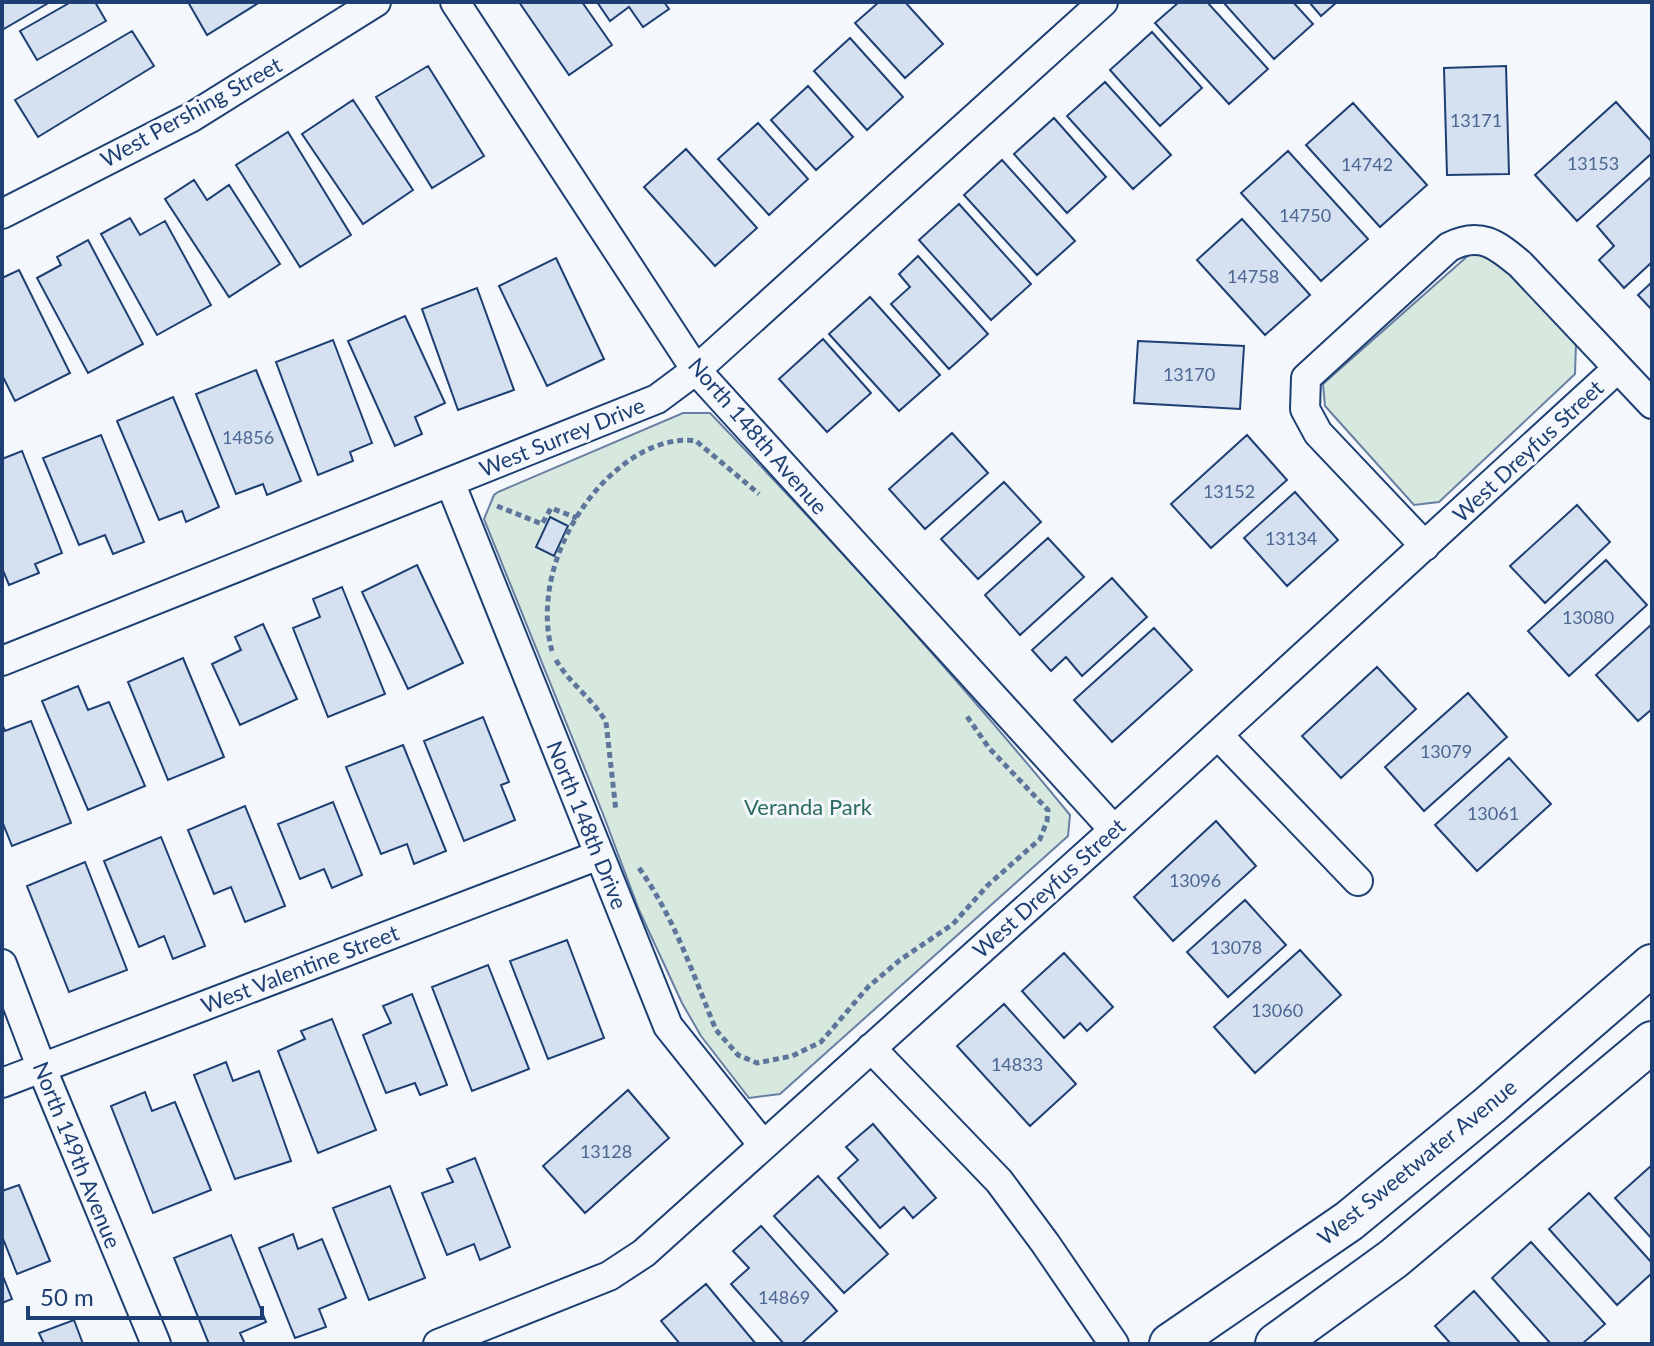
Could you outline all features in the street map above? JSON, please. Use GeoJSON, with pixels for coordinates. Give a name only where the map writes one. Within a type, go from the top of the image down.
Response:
{"type":"FeatureCollection","features":[{"type":"Feature","properties":{"kind":"street","name":"West Pershing Street"},"geometry":{"type":"LineString","coordinates":[[2,214],[192,117],[376,2]]}},
{"type":"Feature","properties":{"kind":"street","name":"North 148th Avenue"},"geometry":{"type":"LineString","coordinates":[[455,2],[696,370],[1114,830]]}},
{"type":"Feature","properties":{"kind":"street","name":"West Surrey Drive"},"geometry":{"type":"LineString","coordinates":[[2,661],[657,399],[696,370],[1103,2]]}},
{"type":"Feature","properties":{"kind":"street"},"geometry":{"type":"LineString","coordinates":[[1425,546],[1318,433],[1305,409],[1306,378],[1449,247],[1461,241],[1480,239],[1499,247],[1520,264],[1652,404]]}},
{"type":"Feature","properties":{"kind":"street","name":"West Dreyfus Street"},"geometry":{"type":"LineString","coordinates":[[438,1344],[609,1276],[644,1253],[1114,830],[1618,368]]}},
{"type":"Feature","properties":{"kind":"street","name":"North 148th Drive"},"geometry":{"type":"LineString","coordinates":[[450,482],[668,1026],[763,1145]]}},
{"type":"Feature","properties":{"kind":"street"},"geometry":{"type":"LineString","coordinates":[[1218,735],[1358,881]]}},
{"type":"Feature","properties":{"kind":"street","name":"West Valentine Street"},"geometry":{"type":"LineString","coordinates":[[2,1083],[599,855]]}},
{"type":"Feature","properties":{"kind":"street","name":"North 149th Avenue"},"geometry":{"type":"LineString","coordinates":[[2,964],[156,1344]]}},
{"type":"Feature","properties":{"kind":"street","name":"West Sweetwater Avenue"},"geometry":{"type":"LineString","coordinates":[[1170,1344],[1349,1221],[1652,965]]}},
{"type":"Feature","properties":{"kind":"street"},"geometry":{"type":"LineString","coordinates":[[871,1048],[999,1181],[1114,1344]]}},
{"type":"Feature","properties":{"kind":"street"},"geometry":{"type":"LineString","coordinates":[[1276,1344],[1393,1259],[1649,1051]]}},
{"type":"Feature","properties":{"kind":"path"},"geometry":{"type":"LineString","coordinates":[[617,817],[606,722],[554,657],[548,629],[548,599],[553,572],[577,518],[597,487],[628,460],[653,446],[685,439],[696,441],[759,494]]}},
{"type":"Feature","properties":{"kind":"path"},"geometry":{"type":"LineString","coordinates":[[497,506],[542,524],[551,508],[577,518]]}},
{"type":"Feature","properties":{"kind":"path"},"geometry":{"type":"LineString","coordinates":[[632,859],[663,905],[682,943],[722,1040],[738,1055],[757,1063],[792,1056],[821,1042],[868,987],[900,960],[953,924],[988,885],[1040,839],[1048,810],[989,748],[966,715]]}},
{"type":"Feature","properties":{"kind":"green space"},"geometry":{"type":"Polygon","coordinates":[[[1471,253],[1495,256],[1576,343],[1575,374],[1439,502],[1414,505],[1325,406],[1323,384],[1471,253]]]}},
{"type":"Feature","properties":{"kind":"green space","name":"Veranda Park"},"geometry":{"type":"Polygon","coordinates":[[[683,413],[710,413],[894,611],[1070,815],[1068,836],[780,1094],[749,1098],[701,1036],[682,1003],[639,910],[484,519],[498,492],[683,413]]]}},
{"type":"Feature","properties":{"kind":"building"},"geometry":{"type":"Polygon","coordinates":[[[2,2],[50,2],[2,30],[2,2]]]}},
{"type":"Feature","properties":{"kind":"building"},"geometry":{"type":"Polygon","coordinates":[[[71,2],[95,2],[106,21],[37,60],[20,31],[71,2]]]}},
{"type":"Feature","properties":{"kind":"building"},"geometry":{"type":"Polygon","coordinates":[[[188,2],[260,2],[207,35],[188,2]]]}},
{"type":"Feature","properties":{"kind":"building"},"geometry":{"type":"Polygon","coordinates":[[[519,2],[582,2],[612,45],[569,75],[519,2]]]}},
{"type":"Feature","properties":{"kind":"building"},"geometry":{"type":"Polygon","coordinates":[[[597,2],[664,2],[669,9],[643,27],[629,7],[610,21],[597,2]]]}},
{"type":"Feature","properties":{"kind":"building"},"geometry":{"type":"Polygon","coordinates":[[[879,2],[905,2],[943,44],[905,78],[855,23],[879,2]]]}},
{"type":"Feature","properties":{"kind":"building"},"geometry":{"type":"Polygon","coordinates":[[[1179,2],[1207,2],[1268,69],[1229,104],[1155,23],[1179,2]]]}},
{"type":"Feature","properties":{"kind":"building"},"geometry":{"type":"Polygon","coordinates":[[[1223,2],[1293,2],[1313,24],[1274,59],[1223,2]]]}},
{"type":"Feature","properties":{"kind":"building"},"geometry":{"type":"Polygon","coordinates":[[[1309,2],[1337,2],[1321,16],[1309,2]]]}},
{"type":"Feature","properties":{"kind":"building"},"geometry":{"type":"Polygon","coordinates":[[[132,31],[154,66],[38,137],[15,100],[132,31]]]}},
{"type":"Feature","properties":{"kind":"building"},"geometry":{"type":"Polygon","coordinates":[[[1152,32],[1202,88],[1160,126],[1110,70],[1152,32]]]}},
{"type":"Feature","properties":{"kind":"building"},"geometry":{"type":"Polygon","coordinates":[[[850,38],[903,97],[867,130],[814,71],[850,38]]]}},
{"type":"Feature","properties":{"kind":"building"},"geometry":{"type":"Polygon","coordinates":[[[428,66],[484,156],[432,188],[376,97],[428,66]]]}},
{"type":"Feature","properties":{"kind":"building"},"geometry":{"type":"Polygon","coordinates":[[[1506,66],[1509,174],[1447,175],[1444,68],[1506,66]]]}},
{"type":"Feature","properties":{"kind":"building"},"geometry":{"type":"Polygon","coordinates":[[[1105,82],[1171,155],[1133,189],[1067,116],[1105,82]]]}},
{"type":"Feature","properties":{"kind":"building"},"geometry":{"type":"Polygon","coordinates":[[[808,86],[853,137],[816,170],[771,120],[808,86]]]}},
{"type":"Feature","properties":{"kind":"building"},"geometry":{"type":"Polygon","coordinates":[[[353,100],[413,190],[363,224],[302,134],[353,100]]]}},
{"type":"Feature","properties":{"kind":"building"},"geometry":{"type":"Polygon","coordinates":[[[1616,102],[1652,142],[1652,153],[1577,221],[1535,175],[1616,102]]]}},
{"type":"Feature","properties":{"kind":"building"},"geometry":{"type":"Polygon","coordinates":[[[1353,103],[1427,185],[1380,227],[1306,145],[1353,103]]]}},
{"type":"Feature","properties":{"kind":"building"},"geometry":{"type":"Polygon","coordinates":[[[1054,118],[1106,177],[1067,213],[1014,154],[1054,118]]]}},
{"type":"Feature","properties":{"kind":"building"},"geometry":{"type":"Polygon","coordinates":[[[758,123],[808,179],[769,215],[718,159],[758,123]]]}},
{"type":"Feature","properties":{"kind":"building"},"geometry":{"type":"Polygon","coordinates":[[[288,132],[351,235],[300,267],[236,165],[288,132]]]}},
{"type":"Feature","properties":{"kind":"building"},"geometry":{"type":"Polygon","coordinates":[[[686,149],[757,228],[715,266],[644,187],[686,149]]]}},
{"type":"Feature","properties":{"kind":"building"},"geometry":{"type":"Polygon","coordinates":[[[1288,151],[1368,239],[1321,281],[1241,193],[1288,151]]]}},
{"type":"Feature","properties":{"kind":"building"},"geometry":{"type":"Polygon","coordinates":[[[1002,160],[1075,241],[1037,275],[964,195],[1002,160]]]}},
{"type":"Feature","properties":{"kind":"building"},"geometry":{"type":"Polygon","coordinates":[[[1652,176],[1652,262],[1624,288],[1599,260],[1614,246],[1597,226],[1652,176]]]}},
{"type":"Feature","properties":{"kind":"building"},"geometry":{"type":"Polygon","coordinates":[[[194,180],[207,200],[229,185],[280,264],[229,297],[165,199],[194,180]]]}},
{"type":"Feature","properties":{"kind":"building"},"geometry":{"type":"Polygon","coordinates":[[[959,204],[1031,284],[991,320],[919,240],[959,204]]]}},
{"type":"Feature","properties":{"kind":"building"},"geometry":{"type":"Polygon","coordinates":[[[130,218],[140,235],[165,221],[211,305],[157,335],[101,234],[130,218]]]}},
{"type":"Feature","properties":{"kind":"building"},"geometry":{"type":"Polygon","coordinates":[[[1242,219],[1310,295],[1265,335],[1197,260],[1242,219]]]}},
{"type":"Feature","properties":{"kind":"building"},"geometry":{"type":"Polygon","coordinates":[[[88,240],[143,344],[88,373],[37,278],[61,265],[57,257],[88,240]]]}},
{"type":"Feature","properties":{"kind":"building"},"geometry":{"type":"Polygon","coordinates":[[[918,256],[988,334],[949,369],[891,304],[910,287],[899,274],[918,256]]]}},
{"type":"Feature","properties":{"kind":"building"},"geometry":{"type":"Polygon","coordinates":[[[556,258],[604,359],[547,386],[499,286],[556,258]]]}},
{"type":"Feature","properties":{"kind":"building"},"geometry":{"type":"Polygon","coordinates":[[[19,270],[70,373],[15,401],[2,375],[2,278],[19,270]]]}},
{"type":"Feature","properties":{"kind":"building"},"geometry":{"type":"Polygon","coordinates":[[[1652,282],[1652,310],[1638,295],[1652,282]]]}},
{"type":"Feature","properties":{"kind":"building"},"geometry":{"type":"Polygon","coordinates":[[[477,288],[514,390],[458,410],[422,309],[477,288]]]}},
{"type":"Feature","properties":{"kind":"building"},"geometry":{"type":"Polygon","coordinates":[[[870,297],[940,375],[899,411],[829,334],[870,297]]]}},
{"type":"Feature","properties":{"kind":"building"},"geometry":{"type":"Polygon","coordinates":[[[405,316],[445,403],[415,417],[422,434],[395,446],[348,341],[405,316]]]}},
{"type":"Feature","properties":{"kind":"building"},"geometry":{"type":"Polygon","coordinates":[[[823,339],[871,393],[827,432],[779,379],[823,339]]]}},
{"type":"Feature","properties":{"kind":"building"},"geometry":{"type":"Polygon","coordinates":[[[333,340],[372,443],[350,452],[353,461],[318,475],[276,362],[333,340]]]}},
{"type":"Feature","properties":{"kind":"building"},"geometry":{"type":"Polygon","coordinates":[[[1138,341],[1244,346],[1240,409],[1134,403],[1138,341]]]}},
{"type":"Feature","properties":{"kind":"building"},"geometry":{"type":"Polygon","coordinates":[[[256,370],[301,481],[267,495],[263,484],[236,494],[196,394],[256,370]]]}},
{"type":"Feature","properties":{"kind":"building"},"geometry":{"type":"Polygon","coordinates":[[[173,397],[219,507],[186,522],[182,511],[159,520],[117,421],[173,397]]]}},
{"type":"Feature","properties":{"kind":"building"},"geometry":{"type":"Polygon","coordinates":[[[952,433],[988,473],[925,529],[889,489],[952,433]]]}},
{"type":"Feature","properties":{"kind":"building"},"geometry":{"type":"Polygon","coordinates":[[[101,435],[144,542],[113,554],[105,535],[79,545],[43,458],[101,435]]]}},
{"type":"Feature","properties":{"kind":"building"},"geometry":{"type":"Polygon","coordinates":[[[1247,435],[1287,480],[1211,548],[1171,504],[1247,435]]]}},
{"type":"Feature","properties":{"kind":"building"},"geometry":{"type":"Polygon","coordinates":[[[22,451],[62,553],[35,564],[39,573],[9,585],[2,568],[2,459],[22,451]]]}},
{"type":"Feature","properties":{"kind":"building"},"geometry":{"type":"Polygon","coordinates":[[[1004,482],[1041,522],[978,579],[941,539],[1004,482]]]}},
{"type":"Feature","properties":{"kind":"building"},"geometry":{"type":"Polygon","coordinates":[[[1295,492],[1338,540],[1287,586],[1244,538],[1295,492]]]}},
{"type":"Feature","properties":{"kind":"building"},"geometry":{"type":"Polygon","coordinates":[[[1577,505],[1610,542],[1545,603],[1510,566],[1577,505]]]}},
{"type":"Feature","properties":{"kind":"building"},"geometry":{"type":"Polygon","coordinates":[[[550,517],[568,526],[554,556],[536,547],[550,517]]]}},
{"type":"Feature","properties":{"kind":"building"},"geometry":{"type":"Polygon","coordinates":[[[1048,538],[1084,577],[1020,635],[985,595],[1048,538]]]}},
{"type":"Feature","properties":{"kind":"building"},"geometry":{"type":"Polygon","coordinates":[[[1606,560],[1647,605],[1569,676],[1528,631],[1606,560]]]}},
{"type":"Feature","properties":{"kind":"building"},"geometry":{"type":"Polygon","coordinates":[[[417,565],[463,663],[408,689],[362,592],[417,565]]]}},
{"type":"Feature","properties":{"kind":"building"},"geometry":{"type":"Polygon","coordinates":[[[1112,578],[1147,617],[1082,676],[1066,657],[1051,671],[1032,650],[1112,578]]]}},
{"type":"Feature","properties":{"kind":"building"},"geometry":{"type":"Polygon","coordinates":[[[342,587],[385,694],[328,717],[293,628],[320,617],[313,599],[342,587]]]}},
{"type":"Feature","properties":{"kind":"building"},"geometry":{"type":"Polygon","coordinates":[[[263,624],[297,699],[240,725],[212,664],[241,650],[235,637],[263,624]]]}},
{"type":"Feature","properties":{"kind":"building"},"geometry":{"type":"Polygon","coordinates":[[[1652,624],[1652,709],[1638,721],[1596,675],[1652,624]]]}},
{"type":"Feature","properties":{"kind":"building"},"geometry":{"type":"Polygon","coordinates":[[[1154,628],[1192,670],[1112,742],[1074,700],[1154,628]]]}},
{"type":"Feature","properties":{"kind":"building"},"geometry":{"type":"Polygon","coordinates":[[[183,658],[224,757],[168,780],[128,682],[183,658]]]}},
{"type":"Feature","properties":{"kind":"building"},"geometry":{"type":"Polygon","coordinates":[[[1377,667],[1416,709],[1341,778],[1302,736],[1377,667]]]}},
{"type":"Feature","properties":{"kind":"building"},"geometry":{"type":"Polygon","coordinates":[[[78,686],[88,710],[109,702],[145,786],[88,810],[42,701],[78,686]]]}},
{"type":"Feature","properties":{"kind":"building"},"geometry":{"type":"Polygon","coordinates":[[[1468,693],[1507,737],[1424,811],[1385,767],[1468,693]]]}},
{"type":"Feature","properties":{"kind":"building"},"geometry":{"type":"Polygon","coordinates":[[[483,717],[509,782],[501,785],[515,820],[464,841],[424,741],[483,717]]]}},
{"type":"Feature","properties":{"kind":"building"},"geometry":{"type":"Polygon","coordinates":[[[31,721],[71,823],[12,846],[2,821],[2,724],[5,731],[31,721]]]}},
{"type":"Feature","properties":{"kind":"building"},"geometry":{"type":"Polygon","coordinates":[[[403,745],[446,851],[414,864],[407,844],[381,854],[346,767],[403,745]]]}},
{"type":"Feature","properties":{"kind":"building"},"geometry":{"type":"Polygon","coordinates":[[[1509,758],[1551,804],[1477,871],[1435,825],[1509,758]]]}},
{"type":"Feature","properties":{"kind":"building"},"geometry":{"type":"Polygon","coordinates":[[[333,802],[362,875],[332,888],[324,869],[300,879],[278,824],[333,802]]]}},
{"type":"Feature","properties":{"kind":"building"},"geometry":{"type":"Polygon","coordinates":[[[245,806],[285,906],[245,922],[231,887],[214,894],[188,830],[245,806]]]}},
{"type":"Feature","properties":{"kind":"building"},"geometry":{"type":"Polygon","coordinates":[[[1216,821],[1256,866],[1173,941],[1134,897],[1216,821]]]}},
{"type":"Feature","properties":{"kind":"building"},"geometry":{"type":"Polygon","coordinates":[[[161,837],[205,946],[173,959],[164,936],[139,947],[104,861],[161,837]]]}},
{"type":"Feature","properties":{"kind":"building"},"geometry":{"type":"Polygon","coordinates":[[[85,862],[127,970],[69,992],[27,886],[85,862]]]}},
{"type":"Feature","properties":{"kind":"building"},"geometry":{"type":"Polygon","coordinates":[[[1245,900],[1286,945],[1228,997],[1187,952],[1245,900]]]}},
{"type":"Feature","properties":{"kind":"building"},"geometry":{"type":"Polygon","coordinates":[[[567,940],[604,1038],[548,1059],[510,961],[567,940]]]}},
{"type":"Feature","properties":{"kind":"building"},"geometry":{"type":"Polygon","coordinates":[[[1300,950],[1341,995],[1255,1073],[1214,1027],[1300,950]]]}},
{"type":"Feature","properties":{"kind":"building"},"geometry":{"type":"Polygon","coordinates":[[[1064,953],[1113,1007],[1087,1031],[1080,1023],[1064,1038],[1022,991],[1064,953]]]}},
{"type":"Feature","properties":{"kind":"building"},"geometry":{"type":"Polygon","coordinates":[[[488,965],[529,1069],[472,1091],[432,987],[488,965]]]}},
{"type":"Feature","properties":{"kind":"building"},"geometry":{"type":"Polygon","coordinates":[[[412,994],[447,1085],[420,1095],[415,1083],[386,1093],[363,1035],[391,1023],[383,1006],[412,994]]]}},
{"type":"Feature","properties":{"kind":"building"},"geometry":{"type":"Polygon","coordinates":[[[1004,1004],[1076,1084],[1030,1126],[957,1046],[1004,1004]]]}},
{"type":"Feature","properties":{"kind":"building"},"geometry":{"type":"Polygon","coordinates":[[[332,1019],[376,1130],[318,1153],[278,1051],[305,1039],[301,1031],[332,1019]]]}},
{"type":"Feature","properties":{"kind":"building"},"geometry":{"type":"Polygon","coordinates":[[[226,1062],[233,1081],[259,1071],[291,1161],[235,1179],[194,1075],[226,1062]]]}},
{"type":"Feature","properties":{"kind":"building"},"geometry":{"type":"Polygon","coordinates":[[[628,1090],[669,1138],[585,1213],[543,1166],[628,1090]]]}},
{"type":"Feature","properties":{"kind":"building"},"geometry":{"type":"Polygon","coordinates":[[[145,1092],[152,1111],[175,1102],[211,1190],[153,1213],[111,1106],[145,1092]]]}},
{"type":"Feature","properties":{"kind":"building"},"geometry":{"type":"Polygon","coordinates":[[[873,1124],[936,1198],[913,1218],[904,1207],[880,1228],[838,1178],[858,1160],[846,1147],[873,1124]]]}},
{"type":"Feature","properties":{"kind":"building"},"geometry":{"type":"Polygon","coordinates":[[[475,1158],[510,1247],[480,1260],[474,1244],[447,1255],[422,1193],[453,1182],[447,1169],[475,1158]]]}},
{"type":"Feature","properties":{"kind":"building"},"geometry":{"type":"Polygon","coordinates":[[[1652,1165],[1652,1239],[1615,1198],[1652,1165]]]}},
{"type":"Feature","properties":{"kind":"building"},"geometry":{"type":"Polygon","coordinates":[[[818,1176],[888,1254],[844,1293],[774,1216],[818,1176]]]}},
{"type":"Feature","properties":{"kind":"building"},"geometry":{"type":"Polygon","coordinates":[[[19,1185],[50,1261],[17,1274],[2,1236],[2,1191],[19,1185]]]}},
{"type":"Feature","properties":{"kind":"building"},"geometry":{"type":"Polygon","coordinates":[[[390,1186],[425,1278],[369,1300],[333,1208],[390,1186]]]}},
{"type":"Feature","properties":{"kind":"building"},"geometry":{"type":"Polygon","coordinates":[[[1589,1193],[1652,1263],[1652,1273],[1617,1305],[1549,1229],[1589,1193]]]}},
{"type":"Feature","properties":{"kind":"building"},"geometry":{"type":"Polygon","coordinates":[[[761,1226],[837,1311],[801,1344],[784,1344],[731,1284],[749,1268],[733,1251],[761,1226]]]}},
{"type":"Feature","properties":{"kind":"building"},"geometry":{"type":"Polygon","coordinates":[[[293,1234],[298,1249],[322,1239],[346,1298],[319,1309],[326,1327],[295,1338],[259,1248],[293,1234]]]}},
{"type":"Feature","properties":{"kind":"building"},"geometry":{"type":"Polygon","coordinates":[[[231,1235],[266,1322],[240,1333],[245,1344],[209,1344],[174,1258],[231,1235]]]}},
{"type":"Feature","properties":{"kind":"building"},"geometry":{"type":"Polygon","coordinates":[[[1531,1242],[1605,1324],[1582,1344],[1551,1344],[1492,1278],[1531,1242]]]}},
{"type":"Feature","properties":{"kind":"building"},"geometry":{"type":"Polygon","coordinates":[[[2,1274],[12,1299],[2,1303],[2,1274]]]}},
{"type":"Feature","properties":{"kind":"building"},"geometry":{"type":"Polygon","coordinates":[[[706,1284],[756,1344],[680,1344],[661,1321],[706,1284]]]}},
{"type":"Feature","properties":{"kind":"building"},"geometry":{"type":"Polygon","coordinates":[[[1474,1291],[1521,1344],[1451,1344],[1435,1326],[1474,1291]]]}},
{"type":"Feature","properties":{"kind":"building"},"geometry":{"type":"Polygon","coordinates":[[[74,1320],[83,1344],[44,1344],[39,1333],[74,1320]]]}}]}
